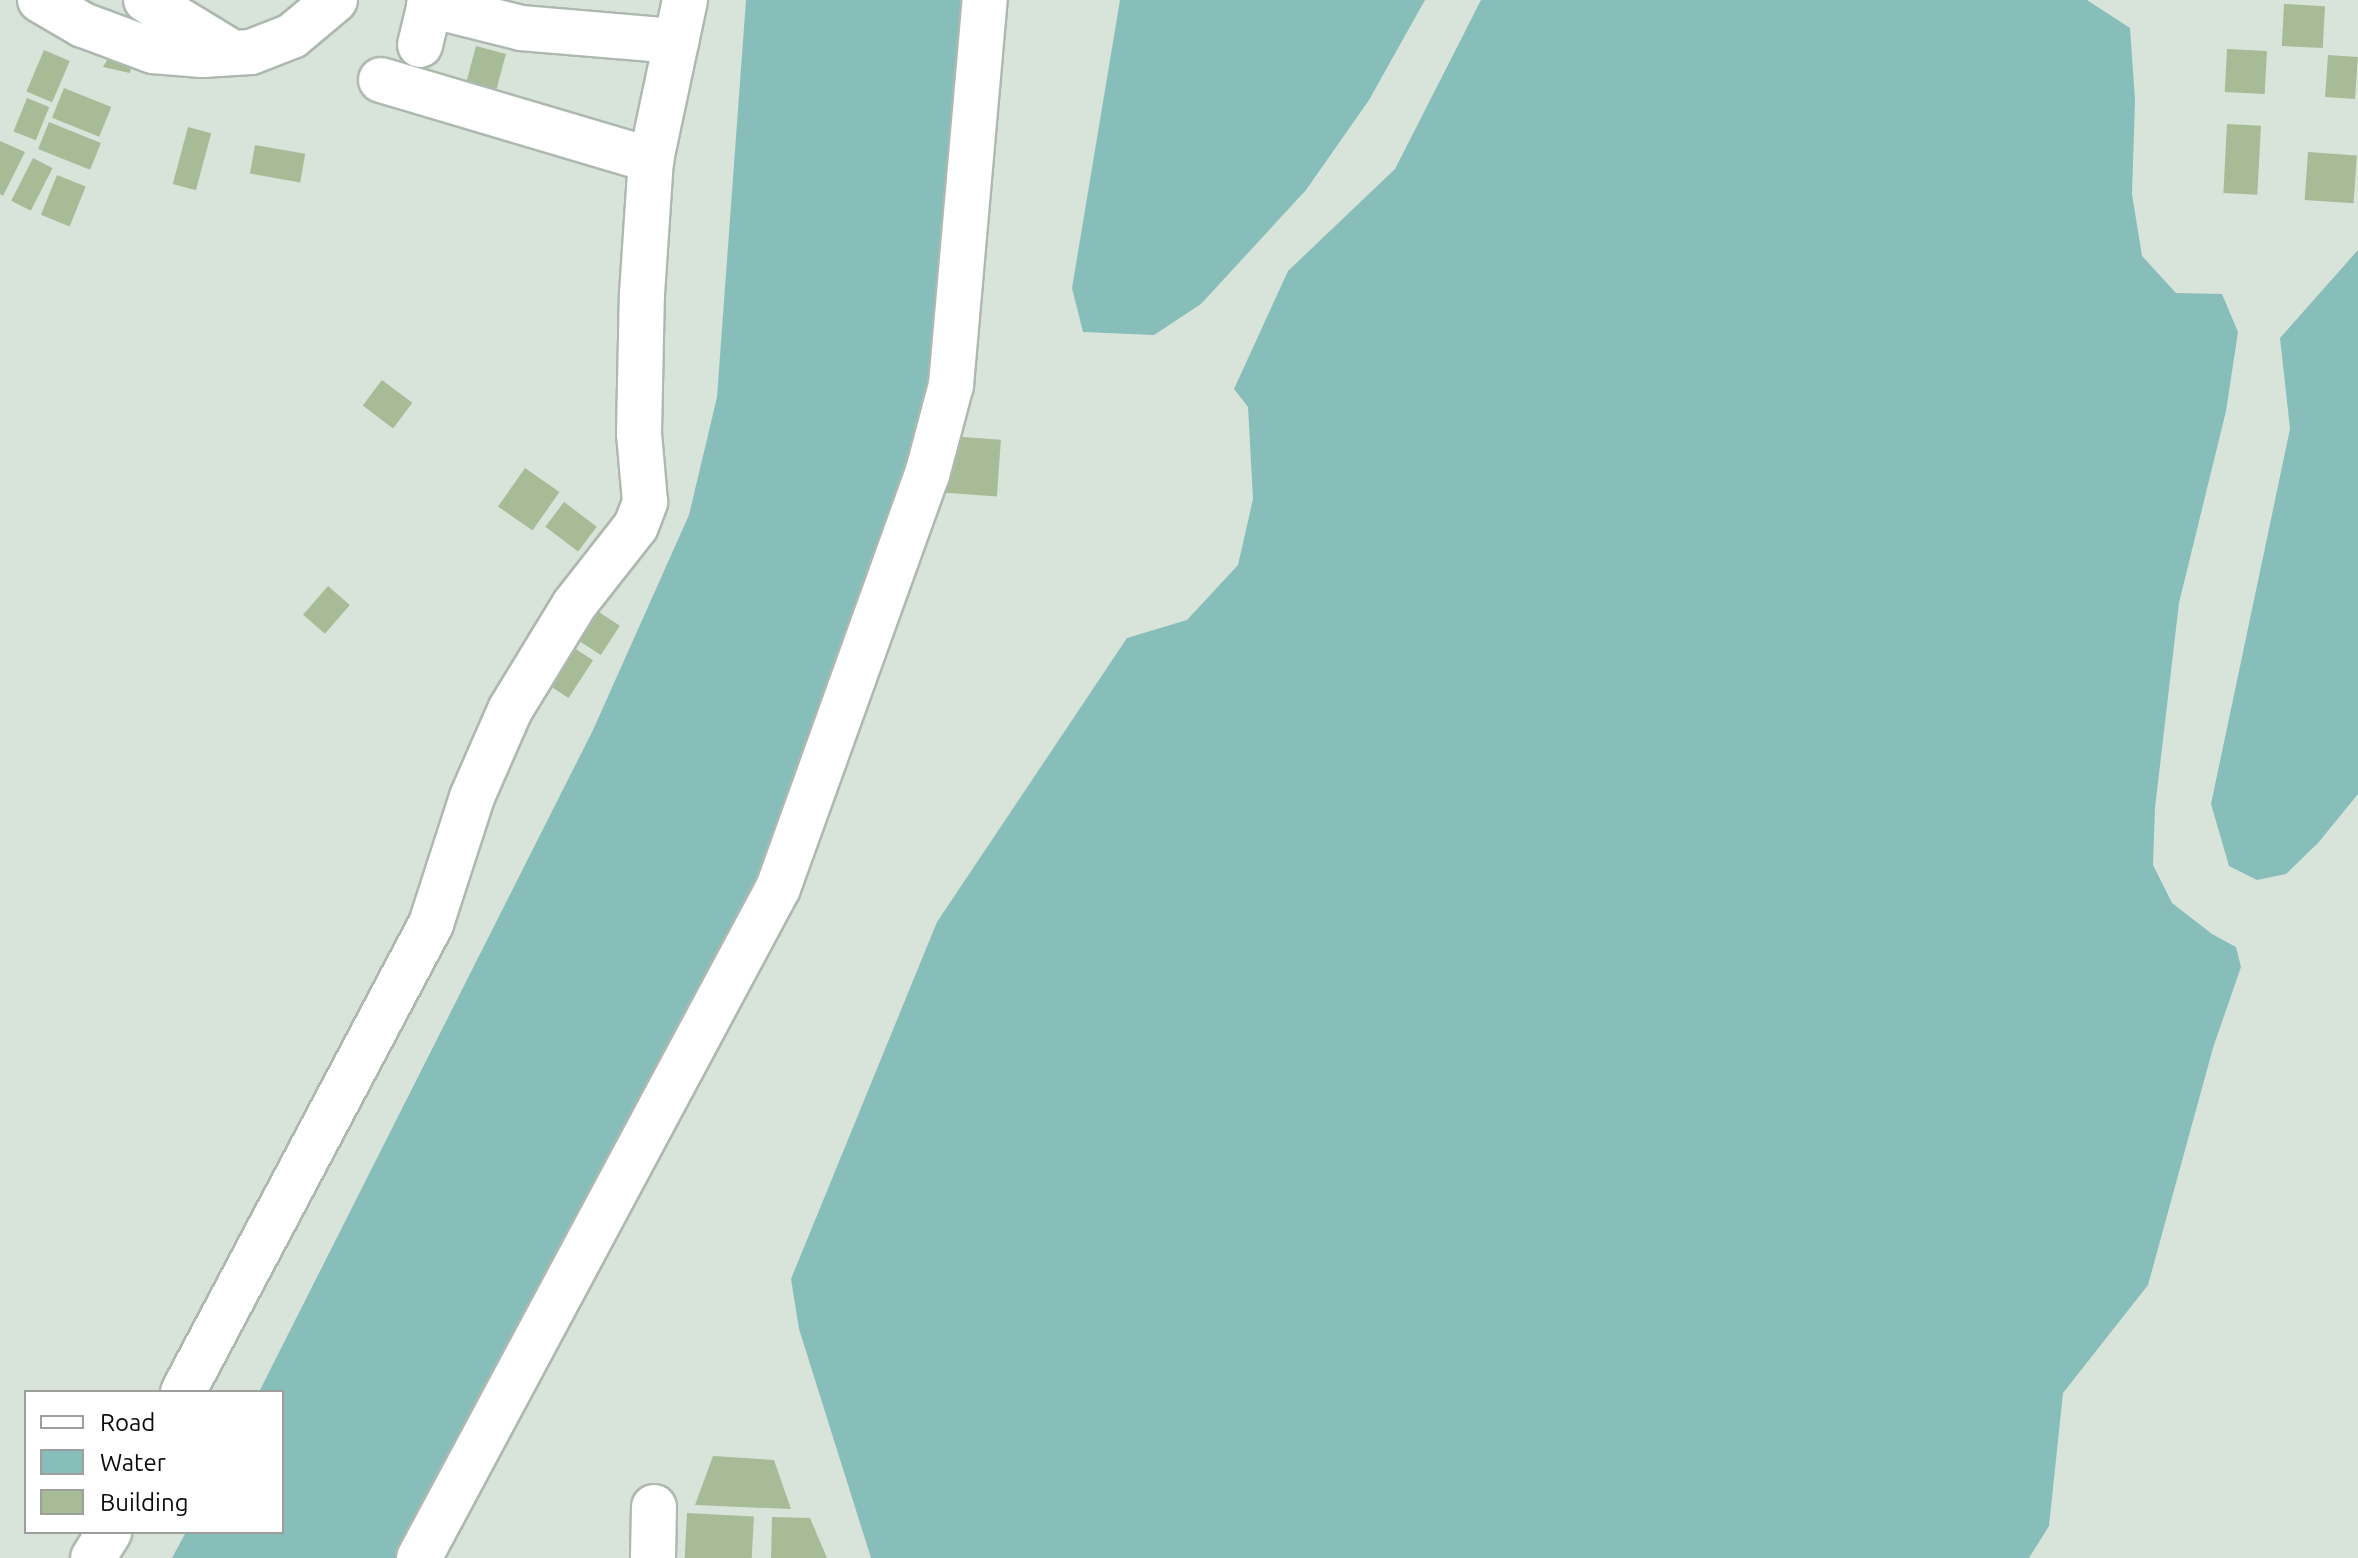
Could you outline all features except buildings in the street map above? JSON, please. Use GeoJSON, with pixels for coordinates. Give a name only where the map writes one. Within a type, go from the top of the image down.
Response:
{"type":"FeatureCollection","features":[{"type":"Feature","properties":{"kind":"street"},"geometry":{"type":"LineString","coordinates":[[40,0],[83,25],[153,51],[202,55],[251,52],[292,36],[335,0]]}},
{"type":"Feature","properties":{"kind":"street"},"geometry":{"type":"LineString","coordinates":[[146,0],[233,53]]}},
{"type":"Feature","properties":{"kind":"street"},"geometry":{"type":"LineString","coordinates":[[419,1558],[778,888],[789,859],[927,475],[951,385],[985,0]]}},
{"type":"Feature","properties":{"kind":"street"},"geometry":{"type":"LineString","coordinates":[[184,1390],[431,924],[472,797],[510,710],[574,605],[636,526],[645,502],[639,433],[642,294],[651,160],[680,21],[521,28],[427,17]]}},
{"type":"Feature","properties":{"kind":"street"},"geometry":{"type":"LineString","coordinates":[[381,80],[651,160]]}},
{"type":"Feature","properties":{"kind":"street"},"geometry":{"type":"LineString","coordinates":[[653,1558],[654,1507]]}},
{"type":"Feature","properties":{"kind":"street"},"geometry":{"type":"LineString","coordinates":[[93,1558],[108,1534]]}},
{"type":"Feature","properties":{"kind":"water"},"geometry":{"type":"Polygon","coordinates":[[[746,0],[962,0],[924,421],[780,840],[396,1558],[172,1558],[185,1534],[284,1534],[284,1390],[260,1390],[593,730],[689,515],[717,397],[746,0]]]}},
{"type":"Feature","properties":{"kind":"water"},"geometry":{"type":"Polygon","coordinates":[[[1120,0],[1425,0],[1369,100],[1306,190],[1201,304],[1154,335],[1083,332],[1072,288],[1120,0]]]}},
{"type":"Feature","properties":{"kind":"water"},"geometry":{"type":"Polygon","coordinates":[[[1481,0],[2087,0],[2130,28],[2135,100],[2132,194],[2142,256],[2176,293],[2222,294],[2238,332],[2226,411],[2179,603],[2155,808],[2153,865],[2172,903],[2212,934],[2236,947],[2241,967],[2213,1048],[2148,1285],[2063,1393],[2049,1526],[2029,1558],[871,1558],[799,1329],[791,1279],[937,922],[1127,638],[1187,620],[1238,565],[1253,499],[1248,407],[1234,389],[1288,271],[1395,169],[1481,0]]]}},
{"type":"Feature","properties":{"kind":"water"},"geometry":{"type":"Polygon","coordinates":[[[2358,250],[2358,794],[2318,843],[2286,874],[2257,880],[2229,866],[2211,804],[2290,429],[2280,338],[2358,250]]]}}]}
